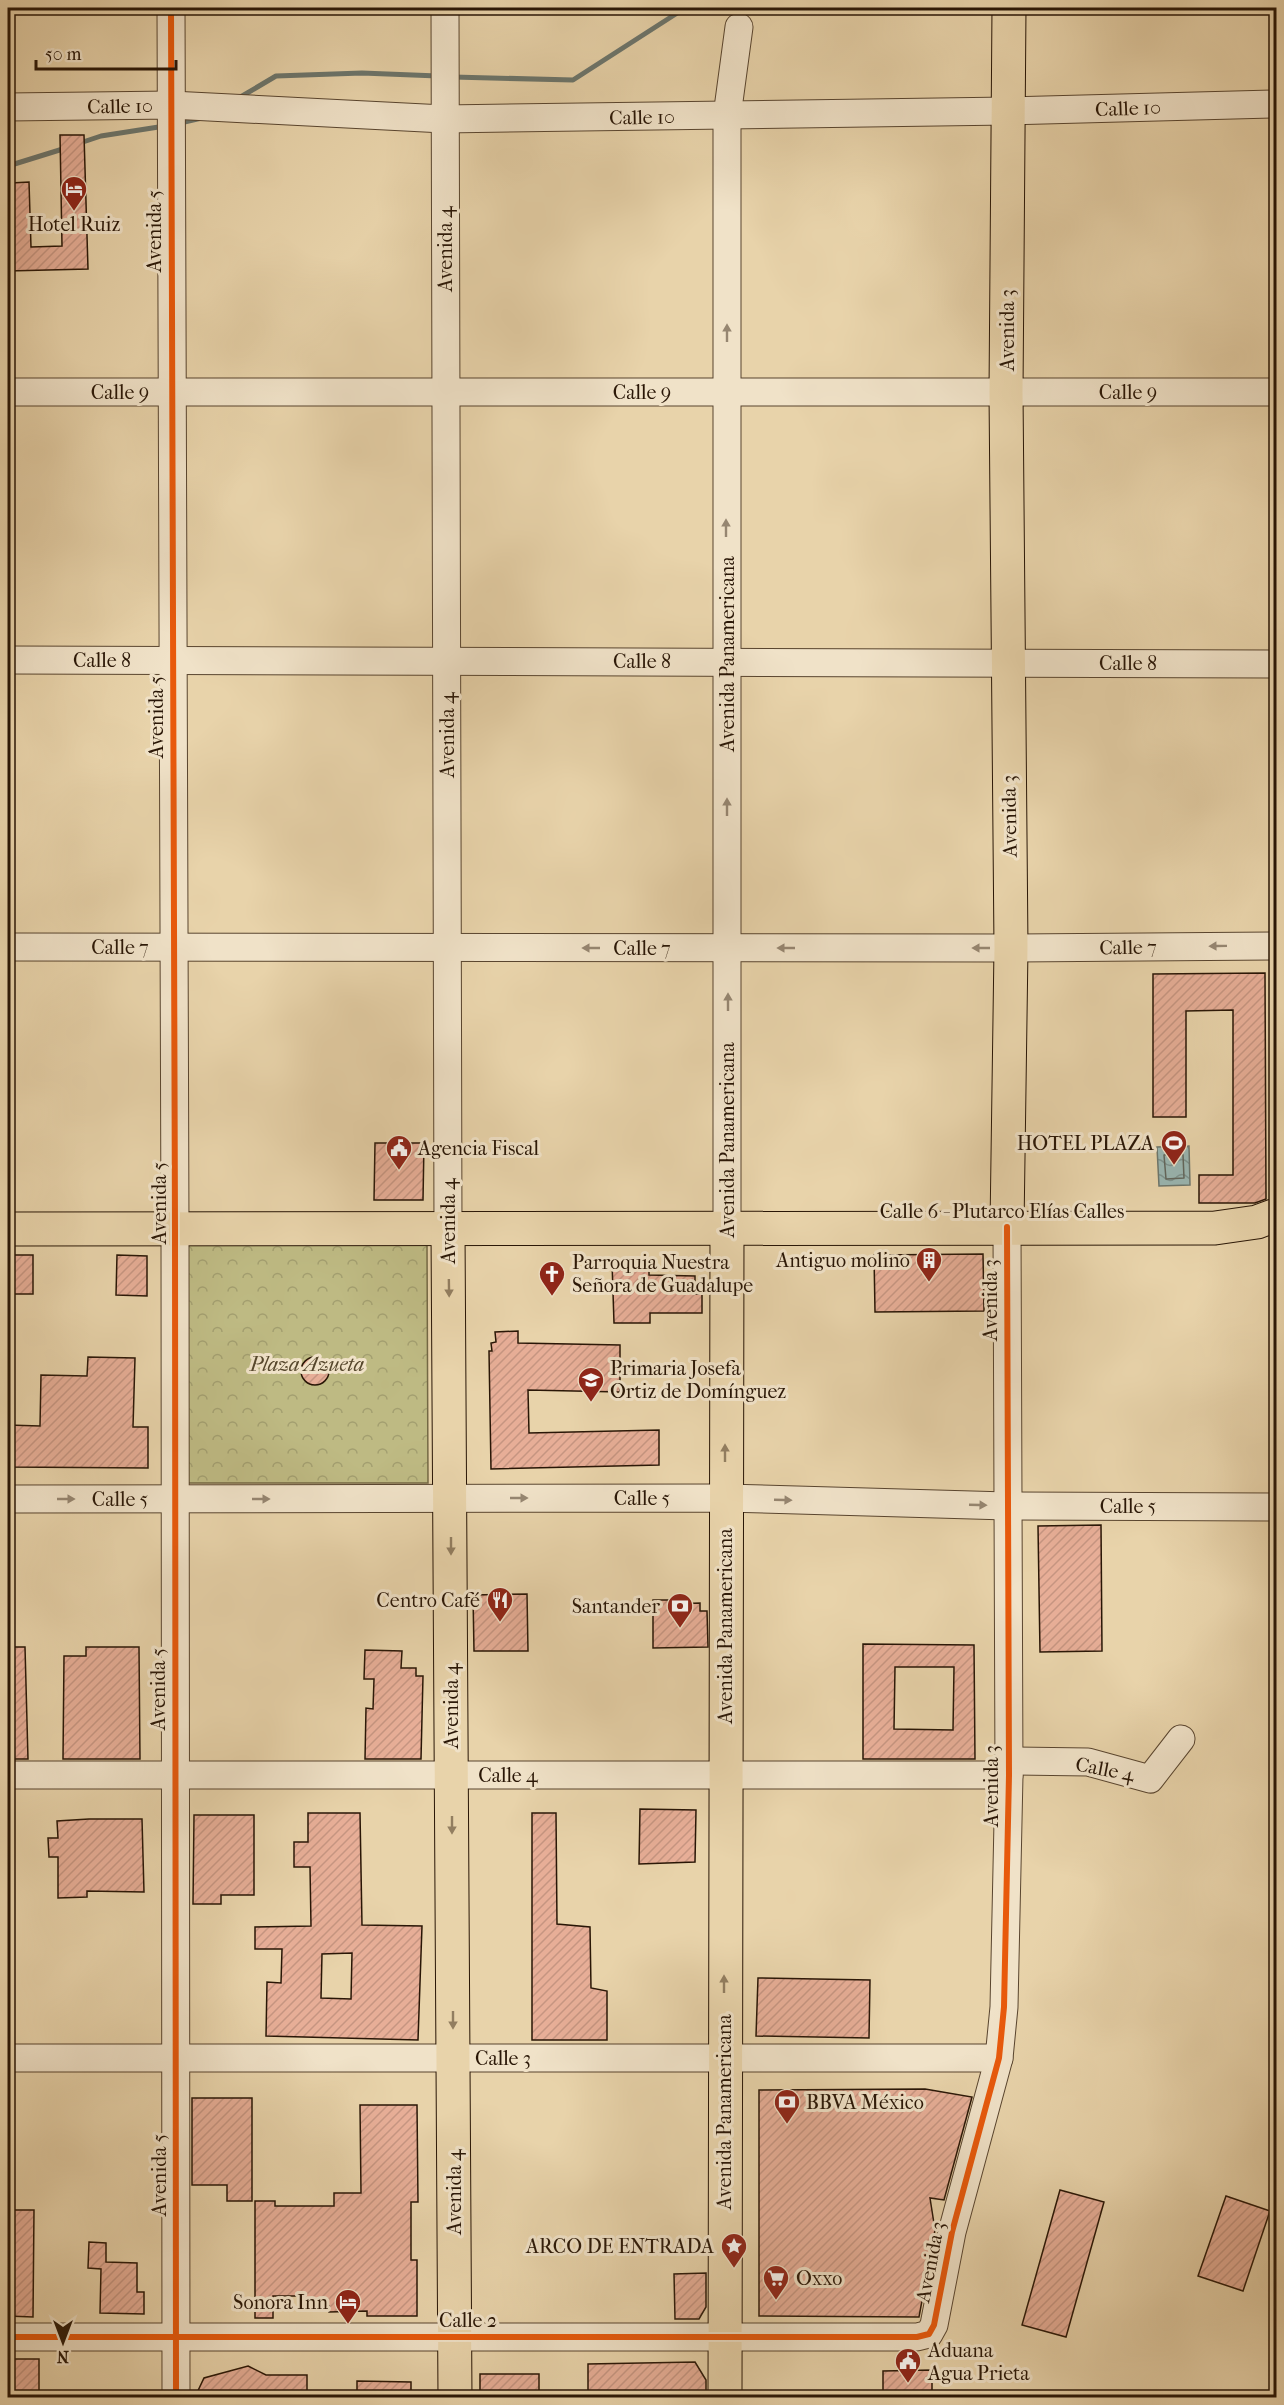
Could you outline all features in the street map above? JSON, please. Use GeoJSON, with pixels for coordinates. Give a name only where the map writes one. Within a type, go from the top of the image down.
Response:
{"type":"FeatureCollection","features":[{"type":"Feature","properties":{"kind":"main road","name":"Avenida 3"},"geometry":{"type":"LineString","coordinates":[[1007,1227],[1011,948],[1006,392],[1009,8]]}},
{"type":"Feature","properties":{"kind":"main road","name":"Calle 6 - Plutarco Elías Calles"},"geometry":{"type":"LineString","coordinates":[[8,1229],[1215,1228],[1257,1222],[1276,1215]]}},
{"type":"Feature","properties":{"kind":"main road","name":"Avenida Panamericana"},"geometry":{"type":"LineString","coordinates":[[725,2397],[724,1775],[727,1228]]}},
{"type":"Feature","properties":{"kind":"main road","name":"Avenida 4"},"geometry":{"type":"LineString","coordinates":[[448,1230],[455,2397]]}},
{"type":"Feature","properties":{"kind":"street","name":"Avenida 5"},"geometry":{"type":"LineString","coordinates":[[171,8],[176,2397]]}},
{"type":"Feature","properties":{"kind":"street","name":"Avenida 4"},"geometry":{"type":"LineString","coordinates":[[445,8],[448,1230]]}},
{"type":"Feature","properties":{"kind":"street","name":"Avenida Panamericana"},"geometry":{"type":"LineString","coordinates":[[727,1228],[729,948],[726,661],[727,116],[739,27]]}},
{"type":"Feature","properties":{"kind":"street","name":"Calle 10"},"geometry":{"type":"LineString","coordinates":[[8,107],[171,105],[444,114],[727,116],[1276,104]]}},
{"type":"Feature","properties":{"kind":"street","name":"Calle 9"},"geometry":{"type":"LineString","coordinates":[[8,392],[1276,392]]}},
{"type":"Feature","properties":{"kind":"street","name":"Calle 8"},"geometry":{"type":"LineString","coordinates":[[8,660],[1276,664]]}},
{"type":"Feature","properties":{"kind":"street","name":"Calle 7"},"geometry":{"type":"LineString","coordinates":[[8,947],[1276,946]]}},
{"type":"Feature","properties":{"kind":"street","name":"Avenida 3"},"geometry":{"type":"LineString","coordinates":[[928,2334],[936,2316],[952,2232],[999,2058],[1004,2007],[1008,1768],[1007,1227]]}},
{"type":"Feature","properties":{"kind":"street","name":"Calle 5"},"geometry":{"type":"LineString","coordinates":[[8,1498],[725,1498],[1007,1506],[1276,1506]]}},
{"type":"Feature","properties":{"kind":"street","name":"Calle 4"},"geometry":{"type":"LineString","coordinates":[[8,1775],[724,1775],[1008,1768],[1088,1762],[1150,1779],[1181,1739]]}},
{"type":"Feature","properties":{"kind":"street","name":"Calle 3"},"geometry":{"type":"LineString","coordinates":[[8,2058],[999,2058]]}},
{"type":"Feature","properties":{"kind":"street","name":"Calle 2"},"geometry":{"type":"LineString","coordinates":[[8,2337],[917,2337],[928,2334]]}},
{"type":"Feature","properties":{"kind":"green space","name":"Plaza Azueta"},"geometry":{"type":"Polygon","coordinates":[[[187,1244],[427,1244],[428,1483],[187,1483],[187,1244]]]}},
{"type":"Feature","properties":{"kind":"water","name":"HOTEL PLAZA"},"geometry":{"type":"Polygon","coordinates":[[[1189,1146],[1190,1185],[1159,1186],[1157,1147],[1189,1146]]]}},
{"type":"Feature","properties":{"kind":"building","name":"Hotel Ruiz"},"geometry":{"type":"Polygon","coordinates":[[[60,135],[84,135],[88,269],[8,271],[8,240],[12,240],[11,183],[29,182],[31,247],[62,246],[60,135]]]}},
{"type":"Feature","properties":{"kind":"building","name":"HOTEL PLAZA"},"geometry":{"type":"Polygon","coordinates":[[[1265,973],[1266,1199],[1255,1203],[1199,1203],[1199,1175],[1233,1175],[1233,1010],[1186,1011],[1186,1117],[1153,1117],[1153,974],[1265,973]]]}},
{"type":"Feature","properties":{"kind":"building","name":"Agencia Fiscal"},"geometry":{"type":"Polygon","coordinates":[[[375,1143],[424,1143],[423,1200],[374,1200],[375,1143]]]}},
{"type":"Feature","properties":{"kind":"building","name":"Antiguo molino"},"geometry":{"type":"Polygon","coordinates":[[[983,1254],[984,1311],[875,1312],[874,1255],[983,1254]]]}},
{"type":"Feature","properties":{"kind":"building"},"geometry":{"type":"Polygon","coordinates":[[[10,1255],[33,1255],[33,1294],[10,1294],[10,1255]]]}},
{"type":"Feature","properties":{"kind":"building"},"geometry":{"type":"Polygon","coordinates":[[[117,1255],[147,1256],[147,1296],[116,1295],[117,1255]]]}},
{"type":"Feature","properties":{"kind":"building"},"geometry":{"type":"Polygon","coordinates":[[[612,1262],[649,1262],[649,1275],[695,1276],[695,1294],[702,1294],[702,1313],[650,1313],[650,1323],[614,1323],[612,1262]]]}},
{"type":"Feature","properties":{"kind":"building"},"geometry":{"type":"Polygon","coordinates":[[[518,1331],[518,1343],[620,1345],[620,1392],[528,1390],[529,1433],[659,1430],[659,1465],[491,1469],[489,1351],[492,1351],[491,1343],[496,1342],[495,1332],[518,1331]]]}},
{"type":"Feature","properties":{"kind":"building"},"geometry":{"type":"Polygon","coordinates":[[[88,1357],[135,1358],[133,1427],[148,1427],[148,1468],[8,1467],[8,1425],[40,1426],[41,1375],[87,1376],[88,1357]]]}},
{"type":"Feature","properties":{"kind":"building"},"geometry":{"type":"Polygon","coordinates":[[[315,1357],[325,1361],[329,1371],[325,1381],[315,1385],[305,1381],[301,1371],[305,1361],[315,1357]]]}},
{"type":"Feature","properties":{"kind":"building"},"geometry":{"type":"Polygon","coordinates":[[[1101,1525],[1102,1651],[1040,1652],[1038,1526],[1101,1525]]]}},
{"type":"Feature","properties":{"kind":"building","name":"Centro Café"},"geometry":{"type":"Polygon","coordinates":[[[527,1594],[528,1651],[474,1651],[473,1595],[527,1594]]]}},
{"type":"Feature","properties":{"kind":"building","name":"Santander"},"geometry":{"type":"Polygon","coordinates":[[[653,1600],[671,1600],[671,1604],[700,1603],[700,1611],[707,1611],[708,1647],[653,1648],[653,1600]]]}},
{"type":"Feature","properties":{"kind":"building"},"geometry":{"type":"Polygon","coordinates":[[[863,1644],[974,1645],[975,1759],[863,1759],[863,1644]],[[895,1667],[894,1729],[953,1730],[954,1667],[895,1667]]]}},
{"type":"Feature","properties":{"kind":"building"},"geometry":{"type":"Polygon","coordinates":[[[8,1647],[25,1647],[28,1759],[8,1759],[8,1647]]]}},
{"type":"Feature","properties":{"kind":"building"},"geometry":{"type":"Polygon","coordinates":[[[86,1647],[139,1647],[140,1759],[63,1759],[64,1656],[86,1656],[86,1647]]]}},
{"type":"Feature","properties":{"kind":"building"},"geometry":{"type":"Polygon","coordinates":[[[365,1650],[402,1651],[401,1668],[416,1668],[416,1676],[423,1676],[421,1759],[365,1759],[366,1708],[373,1709],[374,1679],[364,1679],[365,1650]]]}},
{"type":"Feature","properties":{"kind":"building"},"geometry":{"type":"Polygon","coordinates":[[[640,1809],[696,1810],[695,1862],[639,1864],[640,1809]]]}},
{"type":"Feature","properties":{"kind":"building"},"geometry":{"type":"Polygon","coordinates":[[[308,1813],[360,1813],[362,1925],[422,1926],[418,2040],[266,2036],[267,1982],[281,1983],[282,1949],[255,1949],[255,1927],[311,1926],[310,1867],[294,1867],[294,1842],[308,1842],[308,1813]],[[352,1953],[322,1954],[321,1998],[351,1999],[352,1953]]]}},
{"type":"Feature","properties":{"kind":"building"},"geometry":{"type":"Polygon","coordinates":[[[532,1813],[556,1813],[557,1924],[590,1927],[591,1988],[607,1991],[607,2040],[532,2040],[532,1813]]]}},
{"type":"Feature","properties":{"kind":"building"},"geometry":{"type":"Polygon","coordinates":[[[194,1815],[254,1815],[254,1895],[221,1895],[221,1904],[193,1904],[194,1815]]]}},
{"type":"Feature","properties":{"kind":"building"},"geometry":{"type":"Polygon","coordinates":[[[142,1819],[144,1892],[87,1891],[87,1897],[58,1898],[58,1857],[49,1857],[48,1838],[58,1838],[57,1821],[142,1819]]]}},
{"type":"Feature","properties":{"kind":"building"},"geometry":{"type":"Polygon","coordinates":[[[758,1978],[870,1980],[869,2038],[756,2036],[758,1978]]]}},
{"type":"Feature","properties":{"kind":"building"},"geometry":{"type":"Polygon","coordinates":[[[925,2089],[972,2097],[944,2200],[930,2198],[935,2230],[919,2317],[759,2316],[759,2090],[925,2089]]]}},
{"type":"Feature","properties":{"kind":"building"},"geometry":{"type":"Polygon","coordinates":[[[192,2098],[252,2098],[252,2201],[227,2201],[227,2185],[192,2185],[192,2098]]]}},
{"type":"Feature","properties":{"kind":"building"},"geometry":{"type":"Polygon","coordinates":[[[360,2105],[417,2105],[418,2202],[411,2202],[411,2260],[417,2260],[417,2316],[367,2316],[367,2311],[329,2312],[329,2306],[304,2306],[304,2296],[273,2296],[273,2318],[255,2318],[255,2201],[275,2201],[275,2206],[334,2206],[334,2193],[361,2193],[360,2105]]]}},
{"type":"Feature","properties":{"kind":"building"},"geometry":{"type":"Polygon","coordinates":[[[1060,2190],[1104,2202],[1066,2337],[1022,2325],[1060,2190]]]}},
{"type":"Feature","properties":{"kind":"building"},"geometry":{"type":"Polygon","coordinates":[[[1226,2196],[1270,2211],[1243,2291],[1198,2276],[1226,2196]]]}},
{"type":"Feature","properties":{"kind":"building"},"geometry":{"type":"Polygon","coordinates":[[[8,2210],[34,2210],[33,2317],[8,2316],[8,2210]]]}},
{"type":"Feature","properties":{"kind":"building"},"geometry":{"type":"Polygon","coordinates":[[[89,2242],[106,2243],[106,2262],[137,2263],[137,2292],[144,2292],[144,2314],[100,2313],[101,2269],[88,2268],[89,2242]]]}},
{"type":"Feature","properties":{"kind":"building"},"geometry":{"type":"Polygon","coordinates":[[[706,2273],[706,2307],[699,2319],[675,2319],[674,2274],[706,2273]]]}},
{"type":"Feature","properties":{"kind":"building"},"geometry":{"type":"Polygon","coordinates":[[[8,2359],[39,2359],[39,2397],[8,2397],[8,2359]]]}},
{"type":"Feature","properties":{"kind":"building"},"geometry":{"type":"Polygon","coordinates":[[[695,2362],[706,2380],[706,2397],[588,2397],[588,2364],[695,2362]]]}},
{"type":"Feature","properties":{"kind":"building"},"geometry":{"type":"Polygon","coordinates":[[[248,2366],[266,2375],[307,2375],[307,2397],[195,2397],[204,2378],[248,2366]]]}},
{"type":"Feature","properties":{"kind":"building","name":"Aduana Agua Prieta"},"geometry":{"type":"Polygon","coordinates":[[[932,2370],[932,2397],[883,2397],[883,2371],[932,2370]]]}},
{"type":"Feature","properties":{"kind":"building"},"geometry":{"type":"Polygon","coordinates":[[[480,2374],[539,2374],[539,2397],[480,2397],[480,2374]]]}},
{"type":"Feature","properties":{"kind":"building"},"geometry":{"type":"Polygon","coordinates":[[[357,2381],[411,2382],[411,2397],[357,2397],[357,2381]]]}},
{"type":"Feature","properties":{"kind":"waterway"},"geometry":{"type":"LineString","coordinates":[[453,77],[573,80],[685,8]]}},
{"type":"Feature","properties":{"kind":"waterway"},"geometry":{"type":"LineString","coordinates":[[237,99],[276,76],[362,73],[438,76]]}},
{"type":"Feature","properties":{"kind":"waterway"},"geometry":{"type":"LineString","coordinates":[[180,123],[206,117]]}},
{"type":"Feature","properties":{"kind":"waterway"},"geometry":{"type":"LineString","coordinates":[[77,144],[101,136],[165,126]]}},
{"type":"Feature","properties":{"kind":"waterway"},"geometry":{"type":"LineString","coordinates":[[8,166],[66,148]]}},
{"type":"Feature","properties":{"kind":"cycle path"},"geometry":{"type":"LineString","coordinates":[[171,8],[176,2398]]}},
{"type":"Feature","properties":{"kind":"cycle path"},"geometry":{"type":"LineString","coordinates":[[8,2337],[917,2337],[929,2334],[934,2325],[952,2232],[999,2058],[1004,2007],[1009,1775],[1007,1227]]}},
{"type":"Feature","properties":{"kind":"place","name":"Hotel Ruiz"},"geometry":{"type":"Point","coordinates":[74,212]}},
{"type":"Feature","properties":{"kind":"place","name":"HOTEL PLAZA"},"geometry":{"type":"Point","coordinates":[1174,1166]}},
{"type":"Feature","properties":{"kind":"place","name":"Agencia Fiscal"},"geometry":{"type":"Point","coordinates":[399,1171]}},
{"type":"Feature","properties":{"kind":"place","name":"Antiguo molino"},"geometry":{"type":"Point","coordinates":[929,1283]}},
{"type":"Feature","properties":{"kind":"place","name":"Parroquia Nuestra Señora de Guadalupe"},"geometry":{"type":"Point","coordinates":[552,1297]}},
{"type":"Feature","properties":{"kind":"place","name":"Primaria Josefa Ortiz de Domínguez"},"geometry":{"type":"Point","coordinates":[591,1403]}},
{"type":"Feature","properties":{"kind":"place","name":"Centro Café"},"geometry":{"type":"Point","coordinates":[500,1623]}},
{"type":"Feature","properties":{"kind":"place","name":"Santander"},"geometry":{"type":"Point","coordinates":[680,1629]}},
{"type":"Feature","properties":{"kind":"place","name":"BBVA México"},"geometry":{"type":"Point","coordinates":[787,2125]}},
{"type":"Feature","properties":{"kind":"place","name":"ARCO DE ENTRADA"},"geometry":{"type":"Point","coordinates":[734,2269]}},
{"type":"Feature","properties":{"kind":"place","name":"Oxxo"},"geometry":{"type":"Point","coordinates":[776,2301]}},
{"type":"Feature","properties":{"kind":"place","name":"Sonora Inn"},"geometry":{"type":"Point","coordinates":[348,2325]}},
{"type":"Feature","properties":{"kind":"place","name":"Aduana Agua Prieta"},"geometry":{"type":"Point","coordinates":[908,2384]}}]}
